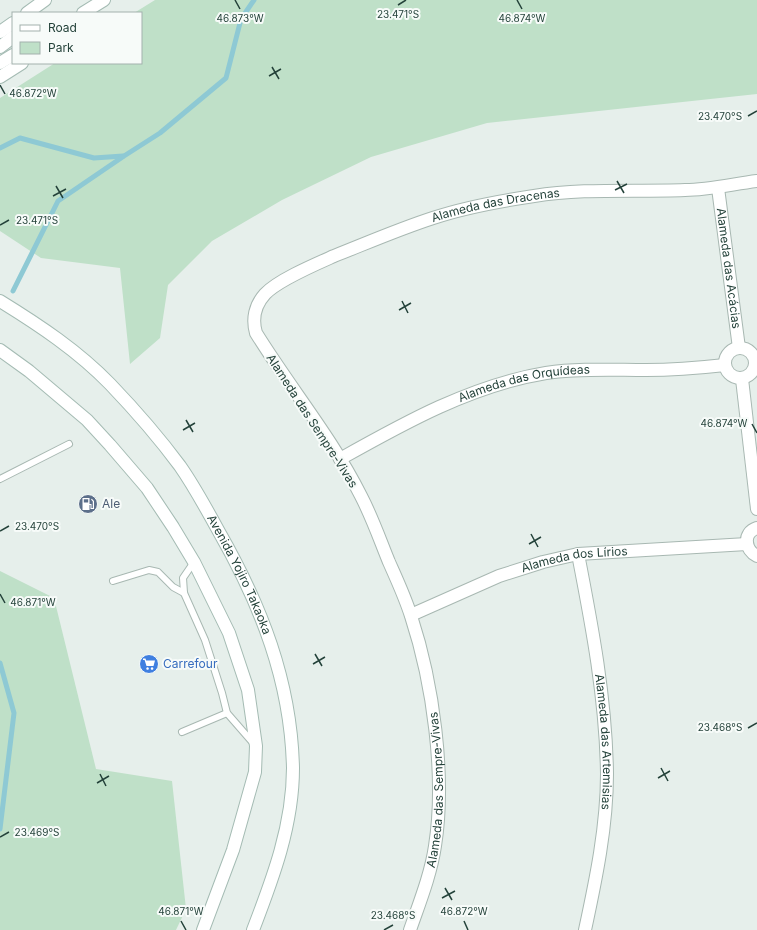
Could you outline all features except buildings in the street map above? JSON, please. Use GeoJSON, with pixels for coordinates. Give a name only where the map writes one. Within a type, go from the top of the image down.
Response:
{"type":"FeatureCollection","features":[{"type":"Feature","properties":{"kind":"street"},"geometry":{"type":"LineString","coordinates":[[28,12],[45,0]]}},
{"type":"Feature","properties":{"kind":"street"},"geometry":{"type":"LineString","coordinates":[[41,12],[55,0]]}},
{"type":"Feature","properties":{"kind":"street"},"geometry":{"type":"LineString","coordinates":[[85,12],[103,1]]}},
{"type":"Feature","properties":{"kind":"street"},"geometry":{"type":"LineString","coordinates":[[91,12],[103,1]]}},
{"type":"Feature","properties":{"kind":"street"},"geometry":{"type":"LineString","coordinates":[[0,32],[12,24]]}},
{"type":"Feature","properties":{"kind":"street"},"geometry":{"type":"LineString","coordinates":[[0,47],[12,38]]}},
{"type":"Feature","properties":{"kind":"street"},"geometry":{"type":"LineString","coordinates":[[0,63],[12,56]]}},
{"type":"Feature","properties":{"kind":"street"},"geometry":{"type":"LineString","coordinates":[[0,77],[20,64]]}},
{"type":"Feature","properties":{"kind":"street","name":"Alameda das Dracenas"},"geometry":{"type":"LineString","coordinates":[[257,306],[265,294],[277,284],[312,266],[399,230],[478,205],[535,196],[588,190],[686,190],[718,188],[757,181]]}},
{"type":"Feature","properties":{"kind":"street","name":"Alameda das Acácias"},"geometry":{"type":"LineString","coordinates":[[718,188],[739,348]]}},
{"type":"Feature","properties":{"kind":"street","name":"Avenida Yojiro Takaoka"},"geometry":{"type":"LineString","coordinates":[[0,301],[68,347],[109,383],[180,466],[229,549],[268,633],[280,671],[290,726],[293,770],[289,815],[279,857],[253,930]]}},
{"type":"Feature","properties":{"kind":"street","name":"Alameda das Sempre-Vivas"},"geometry":{"type":"LineString","coordinates":[[257,306],[253,322],[256,333],[340,459],[361,496],[411,615],[421,652],[432,705],[438,756],[439,812],[435,847],[410,930]]}},
{"type":"Feature","properties":{"kind":"street"},"geometry":{"type":"LineString","coordinates":[[739,348],[750,351],[756,362],[752,373],[748,377],[742,379],[730,376],[724,365],[728,354],[739,348]]}},
{"type":"Feature","properties":{"kind":"street"},"geometry":{"type":"LineString","coordinates":[[0,350],[30,371],[87,420],[147,488],[194,562],[229,633],[248,690],[256,746],[255,772],[233,850],[203,930]]}},
{"type":"Feature","properties":{"kind":"street","name":"Alameda das Orquídeas"},"geometry":{"type":"LineString","coordinates":[[340,459],[429,412],[472,392],[506,381],[546,373],[583,370],[682,369],[724,365]]}},
{"type":"Feature","properties":{"kind":"street"},"geometry":{"type":"LineString","coordinates":[[742,379],[757,509]]}},
{"type":"Feature","properties":{"kind":"street"},"geometry":{"type":"LineString","coordinates":[[757,528],[750,533],[746,544],[752,553],[757,556]]}},
{"type":"Feature","properties":{"kind":"street","name":"Alameda dos Lírios"},"geometry":{"type":"LineString","coordinates":[[411,615],[499,576],[543,562],[578,554],[746,544]]}},
{"type":"Feature","properties":{"kind":"street","name":"Alameda das Artemisias"},"geometry":{"type":"LineString","coordinates":[[578,554],[590,616],[605,714],[607,775],[603,833],[585,930]]}},
{"type":"Feature","properties":{"kind":"lane"},"geometry":{"type":"LineString","coordinates":[[0,479],[69,444]]}},
{"type":"Feature","properties":{"kind":"lane"},"geometry":{"type":"LineString","coordinates":[[194,562],[183,578],[184,592],[205,640],[227,713],[256,746]]}},
{"type":"Feature","properties":{"kind":"lane"},"geometry":{"type":"LineString","coordinates":[[113,581],[149,570],[158,572],[173,588],[184,592]]}},
{"type":"Feature","properties":{"kind":"lane"},"geometry":{"type":"LineString","coordinates":[[182,732],[227,713]]}},
{"type":"Feature","properties":{"kind":"green space"},"geometry":{"type":"Polygon","coordinates":[[[155,0],[757,0],[757,94],[487,123],[371,157],[282,200],[212,241],[168,285],[160,338],[130,364],[120,268],[41,258],[0,231],[0,98],[53,64],[142,64],[142,12],[136,12],[155,0]]]}},
{"type":"Feature","properties":{"kind":"green space"},"geometry":{"type":"Polygon","coordinates":[[[0,571],[54,598],[96,769],[172,781],[186,909],[176,930],[0,930],[0,571]]]}},
{"type":"Feature","properties":{"kind":"waterway"},"geometry":{"type":"LineString","coordinates":[[13,291],[58,201],[160,133],[226,78],[241,19],[254,0]]}},
{"type":"Feature","properties":{"kind":"waterway"},"geometry":{"type":"LineString","coordinates":[[0,148],[20,138],[94,158],[123,156]]}},
{"type":"Feature","properties":{"kind":"waterway"},"geometry":{"type":"LineString","coordinates":[[0,663],[14,713],[0,829]]}},
{"type":"Feature","properties":{"kind":"place","name":"Ale"},"geometry":{"type":"Point","coordinates":[88,504]}},
{"type":"Feature","properties":{"kind":"place","name":"Carrefour"},"geometry":{"type":"Point","coordinates":[149,664]}}]}
